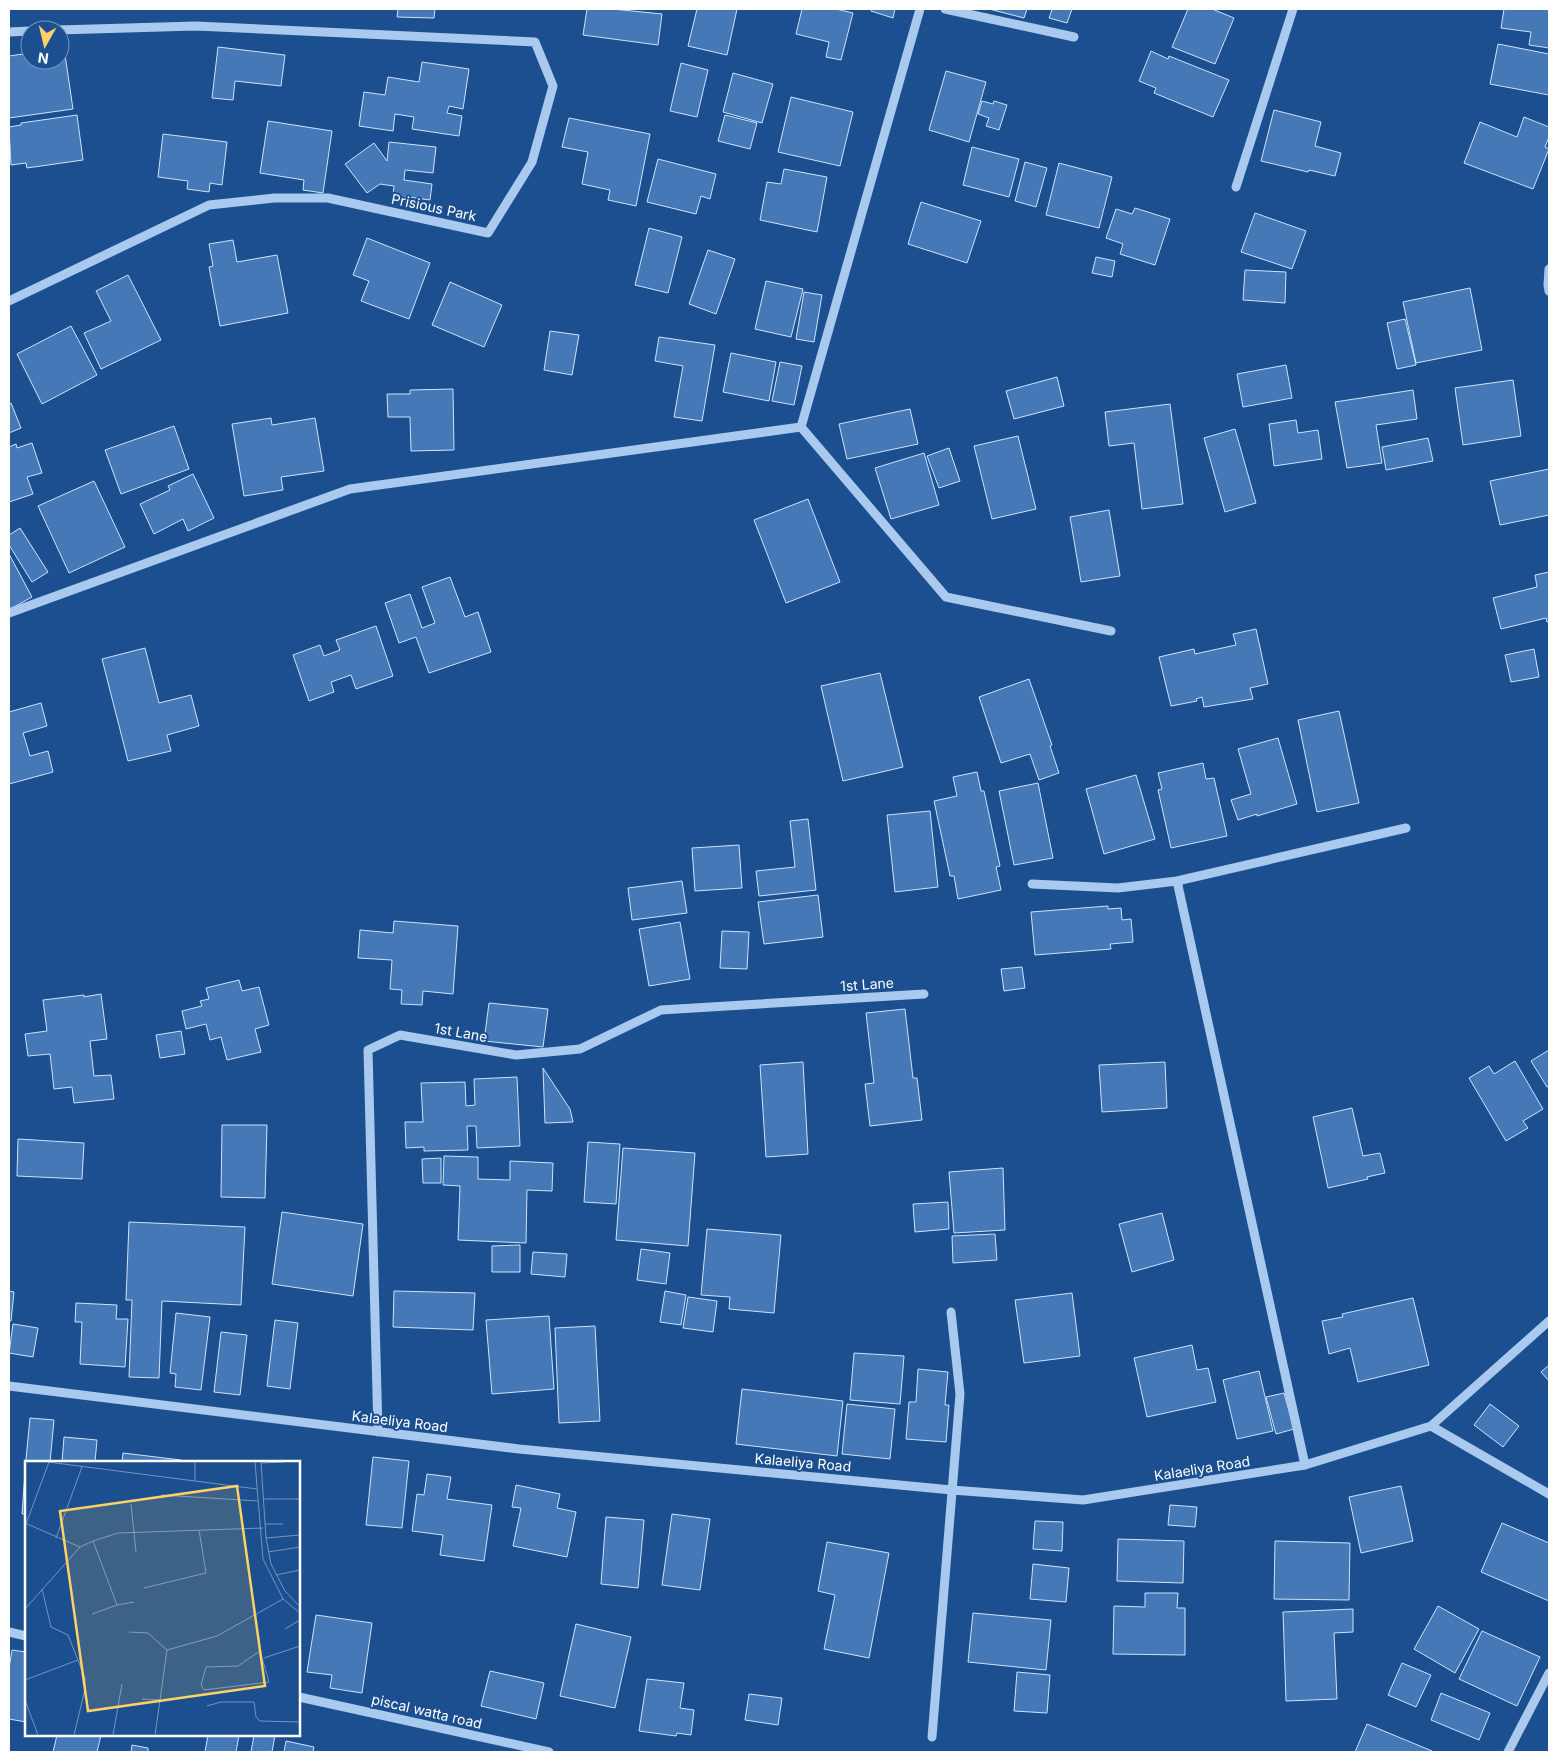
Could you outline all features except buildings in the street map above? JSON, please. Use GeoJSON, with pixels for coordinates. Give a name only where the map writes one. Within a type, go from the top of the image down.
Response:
{"type":"FeatureCollection","features":[{"type":"Feature","properties":{"kind":"street"},"geometry":{"type":"LineString","coordinates":[[801,427],[920,9]]}},
{"type":"Feature","properties":{"kind":"street"},"geometry":{"type":"LineString","coordinates":[[945,9],[1074,37]]}},
{"type":"Feature","properties":{"kind":"street"},"geometry":{"type":"LineString","coordinates":[[1236,187],[1294,9]]}},
{"type":"Feature","properties":{"kind":"street","name":"Prisious Park"},"geometry":{"type":"LineString","coordinates":[[9,300],[210,205],[274,198],[328,198],[488,233],[532,162],[553,86],[535,42],[196,26],[70,30]]}},
{"type":"Feature","properties":{"kind":"street"},"geometry":{"type":"LineString","coordinates":[[1549,269],[1549,292]]}},
{"type":"Feature","properties":{"kind":"street"},"geometry":{"type":"LineString","coordinates":[[9,614],[350,489],[801,427]]}},
{"type":"Feature","properties":{"kind":"street"},"geometry":{"type":"LineString","coordinates":[[801,427],[946,597],[1110,631]]}},
{"type":"Feature","properties":{"kind":"street"},"geometry":{"type":"LineString","coordinates":[[1032,884],[1118,888],[1177,882],[1406,828]]}},
{"type":"Feature","properties":{"kind":"street"},"geometry":{"type":"LineString","coordinates":[[1177,882],[1305,1465]]}},
{"type":"Feature","properties":{"kind":"street","name":"1st Lane"},"geometry":{"type":"LineString","coordinates":[[378,1432],[368,1050],[400,1035],[516,1055],[561,1051],[580,1049],[661,1010],[924,994]]}},
{"type":"Feature","properties":{"kind":"street"},"geometry":{"type":"LineString","coordinates":[[932,1737],[960,1394],[951,1312]]}},
{"type":"Feature","properties":{"kind":"street","name":"Kalaeliya Road"},"geometry":{"type":"LineString","coordinates":[[9,1386],[519,1449],[952,1490],[1083,1500],[1305,1465],[1431,1426],[1549,1321]]}},
{"type":"Feature","properties":{"kind":"street"},"geometry":{"type":"LineString","coordinates":[[1431,1426],[1549,1494]]}},
{"type":"Feature","properties":{"kind":"street"},"geometry":{"type":"LineString","coordinates":[[9,1632],[25,1636]]}},
{"type":"Feature","properties":{"kind":"street"},"geometry":{"type":"LineString","coordinates":[[1508,1752],[1549,1673]]}},
{"type":"Feature","properties":{"kind":"street","name":"piscal watta road"},"geometry":{"type":"LineString","coordinates":[[300,1697],[549,1752]]}}]}
